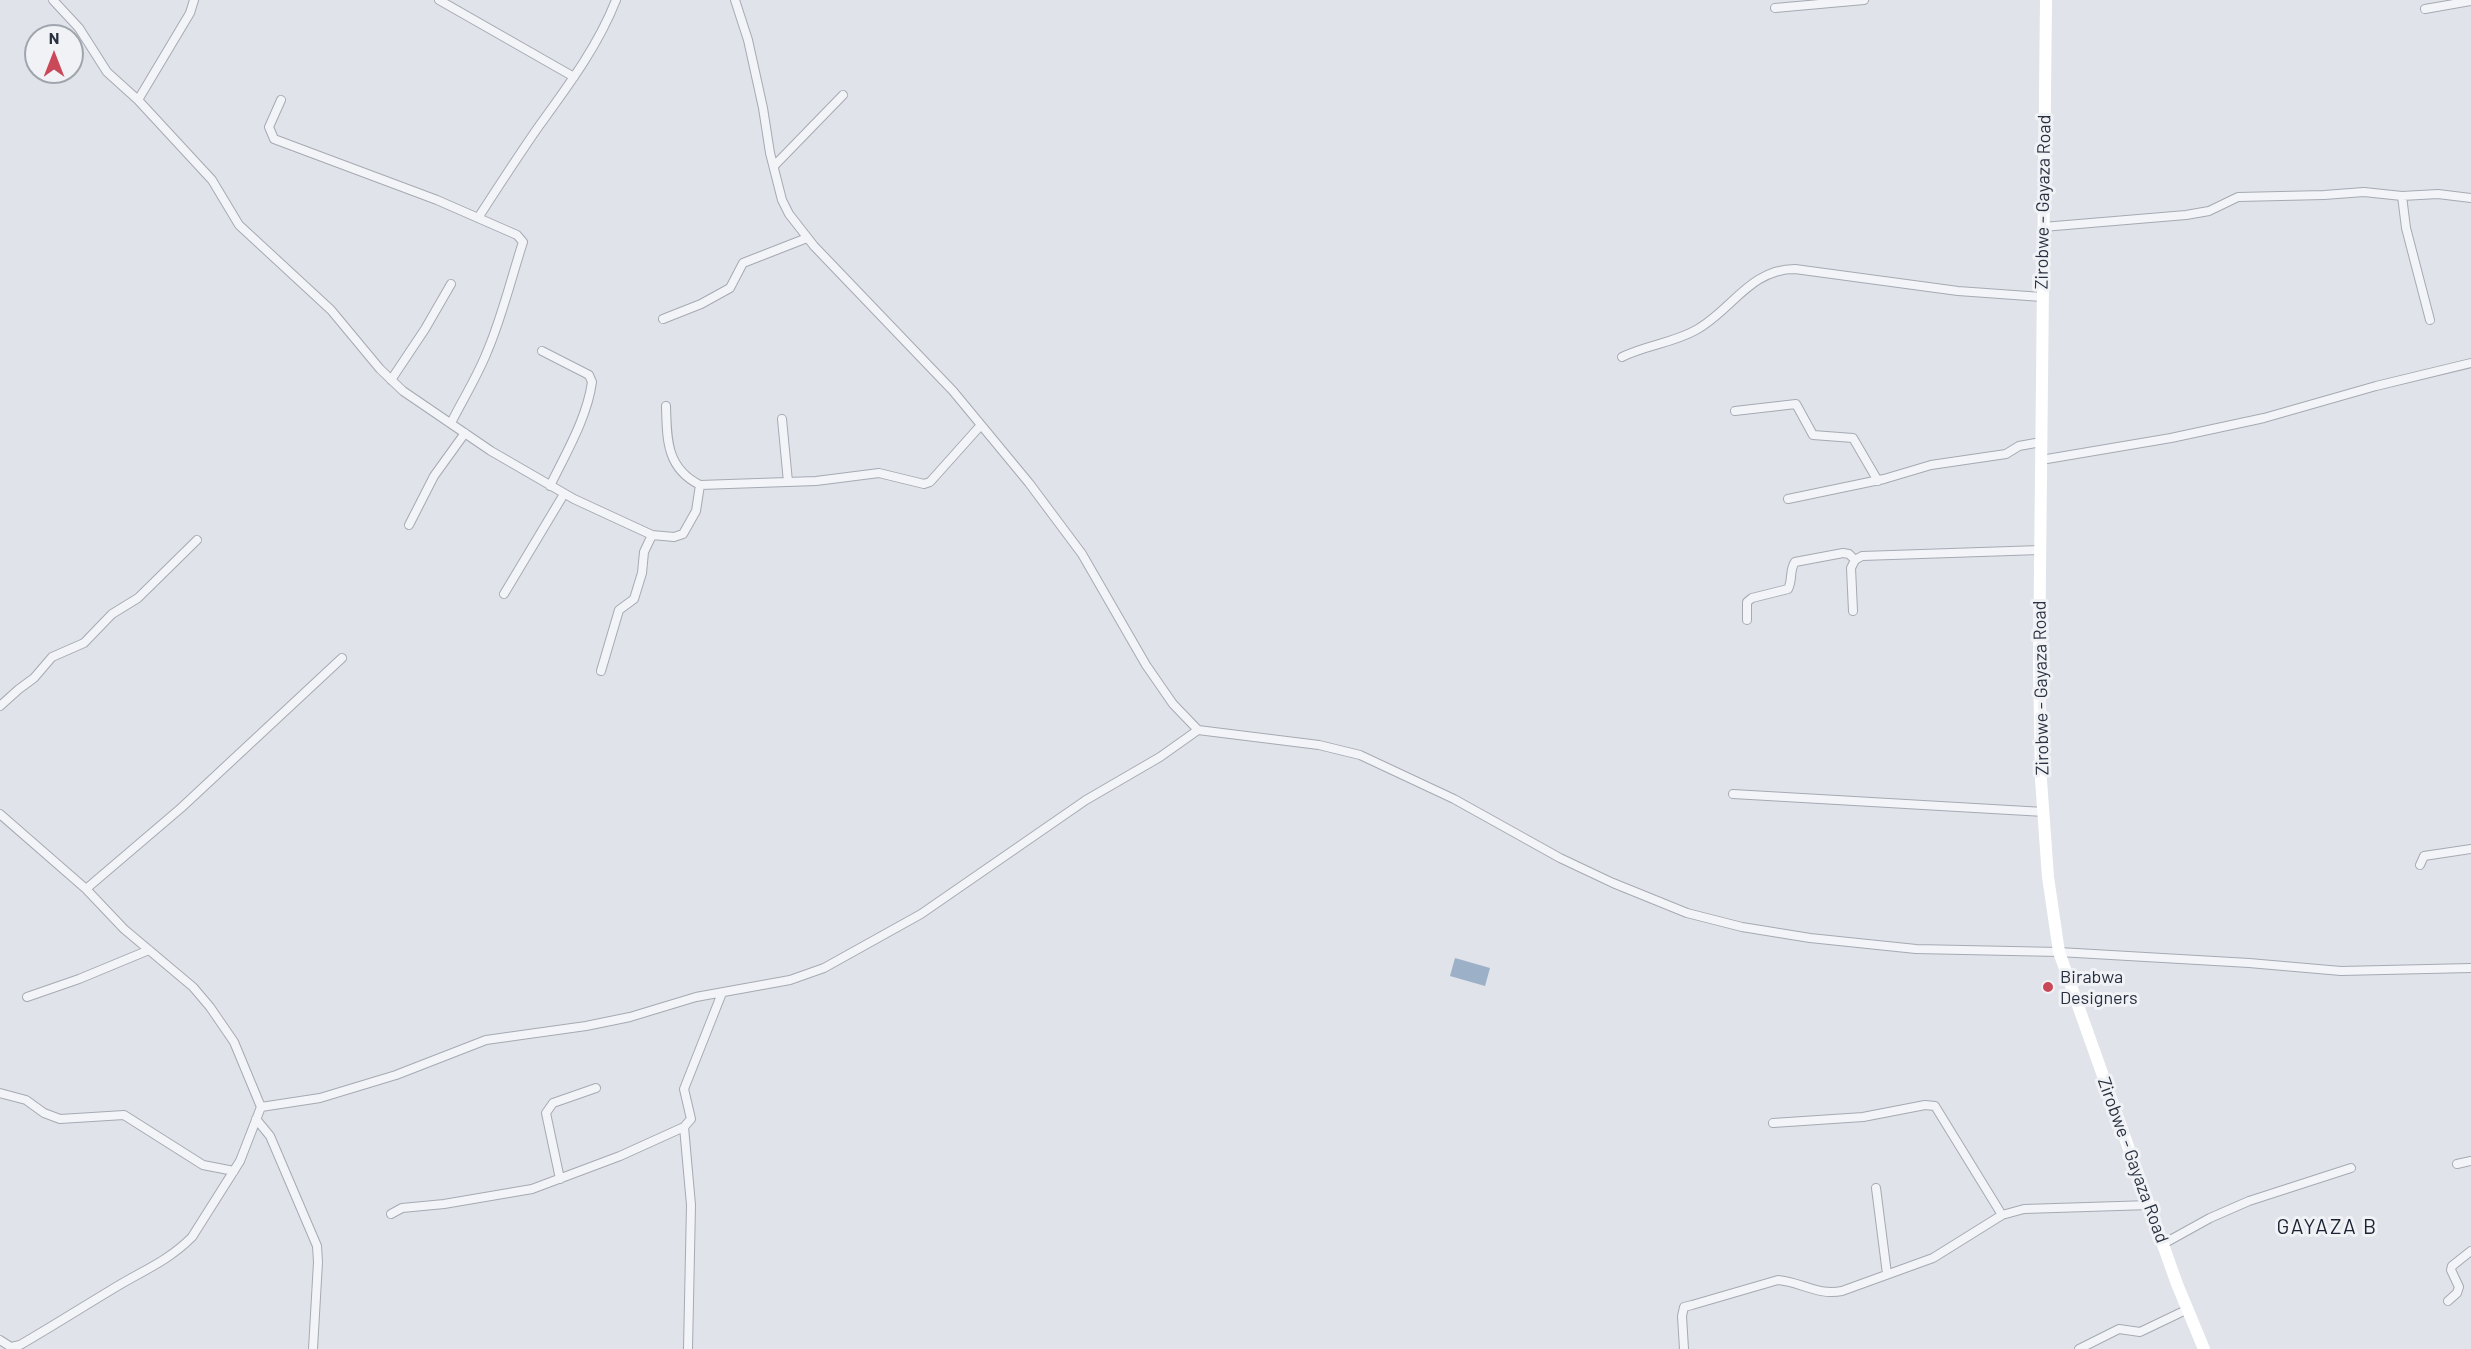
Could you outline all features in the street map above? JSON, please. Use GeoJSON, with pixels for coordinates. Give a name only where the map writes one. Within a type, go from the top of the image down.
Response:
{"type":"FeatureCollection","features":[{"type":"Feature","properties":{"kind":"street"},"geometry":{"type":"LineString","coordinates":[[53,0],[79,28],[107,72],[138,100],[212,180],[239,225],[331,310],[391,380],[404,391],[491,451],[550,486],[652,535],[674,537],[683,534],[696,511],[700,485]]}},
{"type":"Feature","properties":{"kind":"street"},"geometry":{"type":"LineString","coordinates":[[138,100],[190,13],[194,0]]}},
{"type":"Feature","properties":{"kind":"street"},"geometry":{"type":"LineString","coordinates":[[438,0],[574,77]]}},
{"type":"Feature","properties":{"kind":"street"},"geometry":{"type":"LineString","coordinates":[[478,218],[510,167],[574,77],[608,21],[616,0]]}},
{"type":"Feature","properties":{"kind":"street"},"geometry":{"type":"LineString","coordinates":[[735,0],[748,40],[782,200],[789,214],[807,238],[953,391],[1058,520],[1082,554],[1146,665],[1173,704],[1198,730],[1319,745],[1360,755],[1454,799],[1560,858],[1613,883],[1687,913],[1742,927],[1810,938],[1916,949],[2059,952],[2342,971],[2471,968]]}},
{"type":"Feature","properties":{"kind":"street"},"geometry":{"type":"LineString","coordinates":[[1775,8],[1864,0]]}},
{"type":"Feature","properties":{"kind":"street","name":"Zirobwe - Gayaza Road"},"geometry":{"type":"LineString","coordinates":[[2046,0],[2039,665],[2048,877],[2059,952],[2187,1310],[2204,1349]]}},
{"type":"Feature","properties":{"kind":"street"},"geometry":{"type":"LineString","coordinates":[[2425,9],[2471,1]]}},
{"type":"Feature","properties":{"kind":"street"},"geometry":{"type":"LineString","coordinates":[[774,166],[843,95]]}},
{"type":"Feature","properties":{"kind":"street"},"geometry":{"type":"LineString","coordinates":[[281,100],[269,127],[274,139],[437,200],[517,236],[523,242],[487,353],[451,423]]}},
{"type":"Feature","properties":{"kind":"street"},"geometry":{"type":"LineString","coordinates":[[2043,227],[2186,216],[2210,211],[2238,197],[2364,192],[2402,196],[2438,194],[2471,198]]}},
{"type":"Feature","properties":{"kind":"street"},"geometry":{"type":"LineString","coordinates":[[2402,196],[2406,228],[2430,320]]}},
{"type":"Feature","properties":{"kind":"street"},"geometry":{"type":"LineString","coordinates":[[663,319],[701,304],[730,288],[743,263],[807,238]]}},
{"type":"Feature","properties":{"kind":"street"},"geometry":{"type":"LineString","coordinates":[[1622,357],[1636,350],[1695,331],[1766,274],[1779,269],[1796,269],[1958,291],[2042,297]]}},
{"type":"Feature","properties":{"kind":"street"},"geometry":{"type":"LineString","coordinates":[[391,380],[425,329],[451,284]]}},
{"type":"Feature","properties":{"kind":"street"},"geometry":{"type":"LineString","coordinates":[[542,351],[589,375],[592,382],[579,423],[550,486]]}},
{"type":"Feature","properties":{"kind":"street"},"geometry":{"type":"LineString","coordinates":[[2041,460],[2171,438],[2264,418],[2376,386],[2471,363]]}},
{"type":"Feature","properties":{"kind":"street"},"geometry":{"type":"LineString","coordinates":[[1735,411],[1796,404],[1813,435],[1853,438],[1878,480]]}},
{"type":"Feature","properties":{"kind":"street"},"geometry":{"type":"LineString","coordinates":[[666,406],[668,446],[686,475],[700,485],[788,483],[879,473],[924,484],[930,482],[981,425]]}},
{"type":"Feature","properties":{"kind":"street"},"geometry":{"type":"LineString","coordinates":[[783,419],[788,483]]}},
{"type":"Feature","properties":{"kind":"street"},"geometry":{"type":"LineString","coordinates":[[409,525],[434,476],[465,433]]}},
{"type":"Feature","properties":{"kind":"street"},"geometry":{"type":"LineString","coordinates":[[1788,499],[1878,480],[1931,465],[2006,454],[2019,446],[2042,442]]}},
{"type":"Feature","properties":{"kind":"street"},"geometry":{"type":"LineString","coordinates":[[504,594],[564,494]]}},
{"type":"Feature","properties":{"kind":"street"},"geometry":{"type":"LineString","coordinates":[[601,671],[619,609],[634,599],[642,573],[644,552],[652,535]]}},
{"type":"Feature","properties":{"kind":"street"},"geometry":{"type":"LineString","coordinates":[[0,706],[34,678],[51,657],[84,643],[112,614],[138,598],[197,540]]}},
{"type":"Feature","properties":{"kind":"street"},"geometry":{"type":"LineString","coordinates":[[1853,611],[1851,568],[1855,560],[1862,556],[2040,550]]}},
{"type":"Feature","properties":{"kind":"street"},"geometry":{"type":"LineString","coordinates":[[1747,620],[1747,602],[1752,598],[1788,589],[1791,583],[1791,567],[1795,562],[1843,554],[1849,554],[1855,560]]}},
{"type":"Feature","properties":{"kind":"street"},"geometry":{"type":"LineString","coordinates":[[86,889],[181,808],[342,658]]}},
{"type":"Feature","properties":{"kind":"street"},"geometry":{"type":"LineString","coordinates":[[261,1107],[331,1094],[396,1075],[486,1040],[586,1026],[630,1017],[676,1002],[790,980],[824,968],[921,914],[1086,800],[1160,757],[1198,730]]}},
{"type":"Feature","properties":{"kind":"street"},"geometry":{"type":"LineString","coordinates":[[1733,794],[2044,812]]}},
{"type":"Feature","properties":{"kind":"street"},"geometry":{"type":"LineString","coordinates":[[0,814],[86,889],[124,929],[193,987],[234,1042],[261,1107],[234,1171],[192,1237],[164,1262],[113,1288],[20,1345],[11,1347],[0,1340]]}},
{"type":"Feature","properties":{"kind":"street"},"geometry":{"type":"LineString","coordinates":[[2420,865],[2424,856],[2471,849]]}},
{"type":"Feature","properties":{"kind":"street"},"geometry":{"type":"LineString","coordinates":[[27,997],[79,980],[148,950]]}},
{"type":"Feature","properties":{"kind":"street"},"geometry":{"type":"LineString","coordinates":[[391,1214],[395,1210],[407,1207],[510,1194],[560,1179],[620,1156],[684,1127],[691,1119],[684,1089],[722,993]]}},
{"type":"Feature","properties":{"kind":"street"},"geometry":{"type":"LineString","coordinates":[[560,1179],[546,1113],[553,1103],[596,1088]]}},
{"type":"Feature","properties":{"kind":"street"},"geometry":{"type":"LineString","coordinates":[[0,1093],[26,1100],[44,1113],[60,1119],[124,1115],[203,1165],[234,1171]]}},
{"type":"Feature","properties":{"kind":"street"},"geometry":{"type":"LineString","coordinates":[[1773,1123],[1863,1117],[1925,1104],[1935,1106],[2002,1215]]}},
{"type":"Feature","properties":{"kind":"street"},"geometry":{"type":"LineString","coordinates":[[256,1119],[270,1136],[317,1246],[313,1349]]}},
{"type":"Feature","properties":{"kind":"street"},"geometry":{"type":"LineString","coordinates":[[684,1127],[691,1205],[688,1349]]}},
{"type":"Feature","properties":{"kind":"street"},"geometry":{"type":"LineString","coordinates":[[2457,1164],[2471,1161]]}},
{"type":"Feature","properties":{"kind":"street"},"geometry":{"type":"LineString","coordinates":[[2163,1244],[2210,1218],[2248,1201],[2351,1168]]}},
{"type":"Feature","properties":{"kind":"street"},"geometry":{"type":"LineString","coordinates":[[1876,1188],[1887,1274]]}},
{"type":"Feature","properties":{"kind":"street"},"geometry":{"type":"LineString","coordinates":[[1684,1349],[1682,1316],[1684,1307],[1778,1280],[1790,1281],[1813,1291],[1829,1294],[1933,1258],[2002,1215],[2024,1209],[2150,1205]]}},
{"type":"Feature","properties":{"kind":"street"},"geometry":{"type":"LineString","coordinates":[[2448,1301],[2457,1293],[2459,1287],[2451,1270],[2452,1266],[2471,1251]]}},
{"type":"Feature","properties":{"kind":"street"},"geometry":{"type":"LineString","coordinates":[[2079,1349],[2119,1329],[2140,1332],[2187,1310]]}},
{"type":"Feature","properties":{"kind":"street"},"geometry":{"type":"LineString","coordinates":[[0,1340],[1,1349]]}},
{"type":"Feature","properties":{"kind":"water"},"geometry":{"type":"Polygon","coordinates":[[[1455,958],[1490,968],[1485,986],[1450,976],[1455,958]]]}},
{"type":"Feature","properties":{"kind":"place","name":"Birabwa Designers"},"geometry":{"type":"Point","coordinates":[2048,987]}},
{"type":"Feature","properties":{"kind":"district","name":"GAYAZA B"},"geometry":{"type":"Point","coordinates":[2327,1227]}}]}
